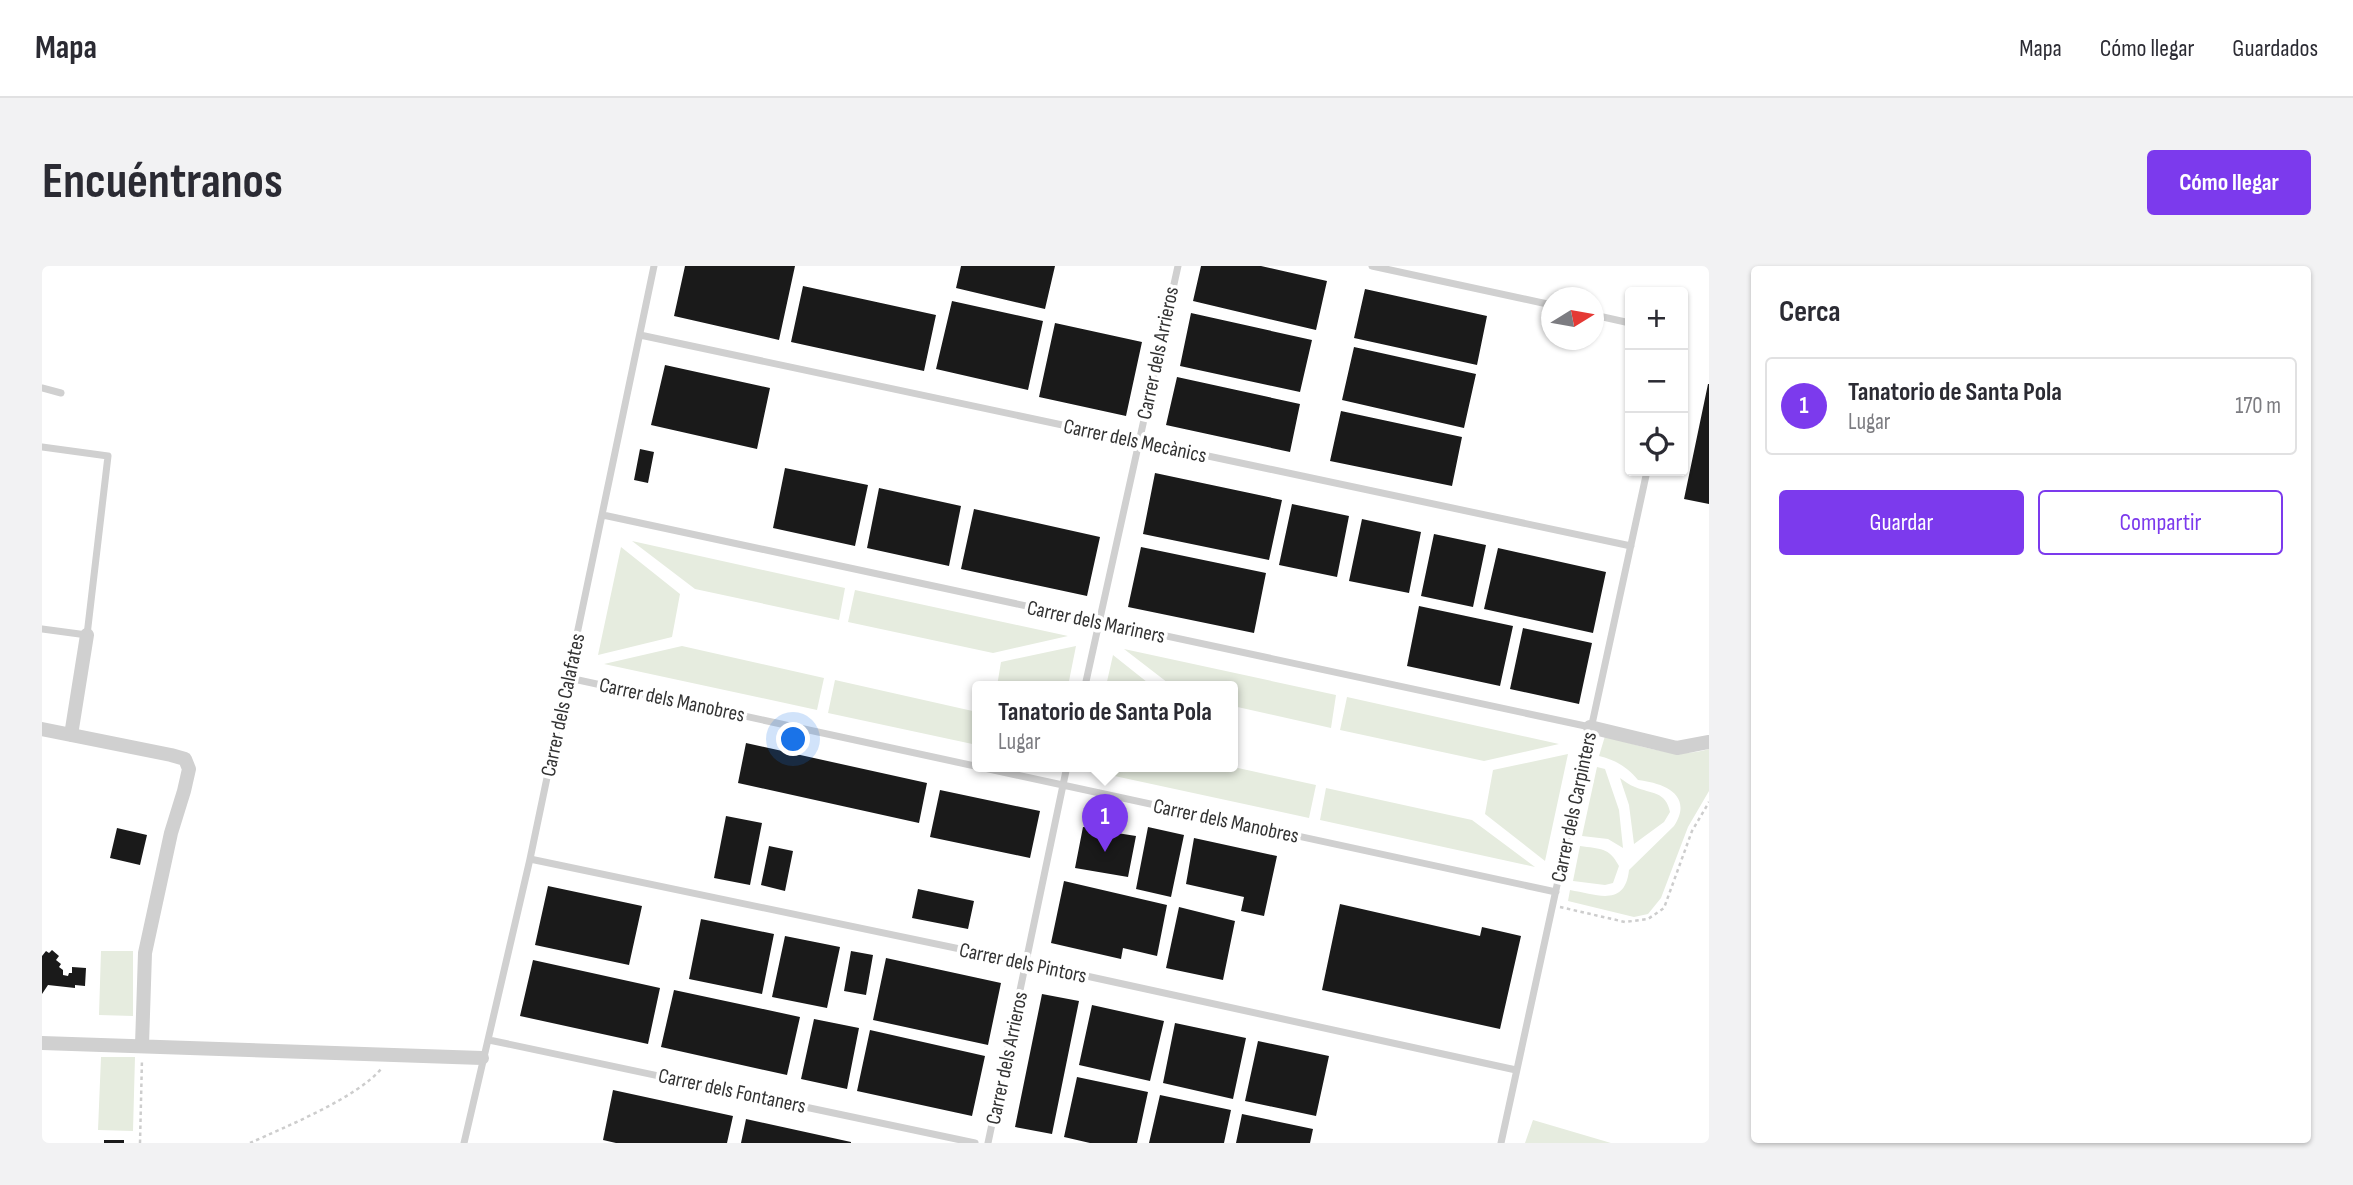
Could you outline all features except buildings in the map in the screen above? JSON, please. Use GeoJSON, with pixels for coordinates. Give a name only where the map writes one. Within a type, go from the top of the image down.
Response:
{"type":"FeatureCollection","features":[{"type":"Feature","properties":{"kind":"street"},"geometry":{"type":"LineString","coordinates":[[71,735],[87,635]]}},
{"type":"Feature","properties":{"kind":"street"},"geometry":{"type":"LineString","coordinates":[[1590,727],[1677,748],[1709,742]]}},
{"type":"Feature","properties":{"kind":"street"},"geometry":{"type":"LineString","coordinates":[[42,729],[171,755],[184,759],[189,769],[171,833],[145,953],[142,1045]]}},
{"type":"Feature","properties":{"kind":"street"},"geometry":{"type":"LineString","coordinates":[[42,1043],[482,1058]]}},
{"type":"Feature","properties":{"kind":"lane","name":"Carrer dels Calafates"},"geometry":{"type":"LineString","coordinates":[[464,1143],[530,859],[654,266]]}},
{"type":"Feature","properties":{"kind":"lane","name":"Carrer dels Arrieros"},"geometry":{"type":"LineString","coordinates":[[1086,681],[1178,266]]}},
{"type":"Feature","properties":{"kind":"lane"},"geometry":{"type":"LineString","coordinates":[[1372,266],[1541,303]]}},
{"type":"Feature","properties":{"kind":"lane"},"geometry":{"type":"LineString","coordinates":[[1604,317],[1625,322]]}},
{"type":"Feature","properties":{"kind":"lane","name":"Carrer dels Mecànics"},"geometry":{"type":"LineString","coordinates":[[640,335],[1631,546]]}},
{"type":"Feature","properties":{"kind":"lane"},"geometry":{"type":"LineString","coordinates":[[42,388],[61,393]]}},
{"type":"Feature","properties":{"kind":"lane"},"geometry":{"type":"LineString","coordinates":[[42,447],[108,456],[87,635],[42,629]]}},
{"type":"Feature","properties":{"kind":"lane","name":"Carrer dels Carpinters"},"geometry":{"type":"LineString","coordinates":[[1501,1143],[1646,476]]}},
{"type":"Feature","properties":{"kind":"lane","name":"Carrer dels Mariners"},"geometry":{"type":"LineString","coordinates":[[603,516],[1590,727]]}},
{"type":"Feature","properties":{"kind":"lane","name":"Carrer dels Manobres"},"geometry":{"type":"LineString","coordinates":[[569,678],[972,765]]}},
{"type":"Feature","properties":{"kind":"lane","name":"Carrer dels Manobres"},"geometry":{"type":"LineString","coordinates":[[1003,772],[1556,892]]}},
{"type":"Feature","properties":{"kind":"lane","name":"Carrer dels Arrieros"},"geometry":{"type":"LineString","coordinates":[[988,1143],[1066,772]]}},
{"type":"Feature","properties":{"kind":"lane","name":"Carrer dels Pintors"},"geometry":{"type":"LineString","coordinates":[[530,859],[1027,963],[1516,1070]]}},
{"type":"Feature","properties":{"kind":"lane","name":"Carrer dels Fontaners"},"geometry":{"type":"LineString","coordinates":[[489,1040],[975,1143]]}},
{"type":"Feature","properties":{"kind":"path"},"geometry":{"type":"LineString","coordinates":[[1553,905],[1625,922],[1648,919],[1664,908],[1692,831],[1709,802]]}},
{"type":"Feature","properties":{"kind":"path"},"geometry":{"type":"LineString","coordinates":[[140,1143],[142,1045]]}},
{"type":"Feature","properties":{"kind":"path"},"geometry":{"type":"LineString","coordinates":[[250,1143],[304,1118],[370,1082],[393,1055]]}},
{"type":"Feature","properties":{"kind":"shaded area"},"geometry":{"type":"Polygon","coordinates":[[[632,541],[845,588],[839,620],[695,589],[632,541]]]}},
{"type":"Feature","properties":{"kind":"shaded area"},"geometry":{"type":"Polygon","coordinates":[[[621,547],[680,594],[672,637],[598,655],[621,547]]]}},
{"type":"Feature","properties":{"kind":"shaded area"},"geometry":{"type":"Polygon","coordinates":[[[855,590],[1068,636],[993,653],[848,622],[855,590]]]}},
{"type":"Feature","properties":{"kind":"shaded area"},"geometry":{"type":"Polygon","coordinates":[[[682,646],[824,678],[817,710],[604,664],[682,646]]]}},
{"type":"Feature","properties":{"kind":"shaded area"},"geometry":{"type":"Polygon","coordinates":[[[1076,646],[1069,681],[998,681],[1001,662],[1076,646]]]}},
{"type":"Feature","properties":{"kind":"shaded area"},"geometry":{"type":"Polygon","coordinates":[[[1124,649],[1336,695],[1331,728],[1238,707],[1238,681],[1166,681],[1124,649]]]}},
{"type":"Feature","properties":{"kind":"shaded area"},"geometry":{"type":"Polygon","coordinates":[[[1113,655],[1146,681],[1107,681],[1113,655]]]}},
{"type":"Feature","properties":{"kind":"shaded area"},"geometry":{"type":"Polygon","coordinates":[[[835,680],[972,711],[972,744],[828,713],[835,680]]]}},
{"type":"Feature","properties":{"kind":"shaded area"},"geometry":{"type":"Polygon","coordinates":[[[1347,697],[1559,744],[1484,761],[1340,730],[1347,697]]]}},
{"type":"Feature","properties":{"kind":"shaded area"},"geometry":{"type":"Polygon","coordinates":[[[1605,736],[1669,752],[1709,749],[1709,791],[1688,827],[1661,898],[1648,914],[1634,917],[1568,901],[1570,890],[1600,896],[1616,894],[1626,882],[1629,870],[1674,826],[1680,806],[1673,792],[1657,784],[1638,780],[1621,765],[1599,756],[1605,736]]]}},
{"type":"Feature","properties":{"kind":"shaded area"},"geometry":{"type":"Polygon","coordinates":[[[1568,754],[1545,861],[1485,814],[1493,770],[1568,754]]]}},
{"type":"Feature","properties":{"kind":"shaded area"},"geometry":{"type":"Polygon","coordinates":[[[1597,767],[1605,769],[1619,810],[1623,848],[1608,839],[1582,836],[1597,767]]]}},
{"type":"Feature","properties":{"kind":"shaded area"},"geometry":{"type":"Polygon","coordinates":[[[1238,768],[1316,785],[1309,818],[1096,772],[1238,772],[1238,768]]]}},
{"type":"Feature","properties":{"kind":"shaded area"},"geometry":{"type":"Polygon","coordinates":[[[1620,778],[1633,786],[1657,794],[1665,800],[1670,812],[1664,822],[1634,844],[1629,805],[1620,778]]]}},
{"type":"Feature","properties":{"kind":"shaded area"},"geometry":{"type":"Polygon","coordinates":[[[1326,788],[1472,820],[1535,867],[1320,820],[1326,788]]]}},
{"type":"Feature","properties":{"kind":"shaded area"},"geometry":{"type":"Polygon","coordinates":[[[1580,846],[1603,850],[1612,855],[1619,866],[1613,883],[1605,885],[1573,881],[1580,846]]]}},
{"type":"Feature","properties":{"kind":"shaded area"},"geometry":{"type":"Polygon","coordinates":[[[101,951],[133,951],[133,1016],[99,1015],[101,951]]]}},
{"type":"Feature","properties":{"kind":"shaded area"},"geometry":{"type":"Polygon","coordinates":[[[101,1057],[135,1057],[133,1131],[98,1130],[101,1057]]]}},
{"type":"Feature","properties":{"kind":"shaded area"},"geometry":{"type":"Polygon","coordinates":[[[1533,1120],[1611,1143],[1525,1143],[1533,1120]]]}},
{"type":"Feature","properties":{"kind":"place","name":"Tanatorio de Santa Pola"},"geometry":{"type":"Point","coordinates":[1105,852]}}]}
